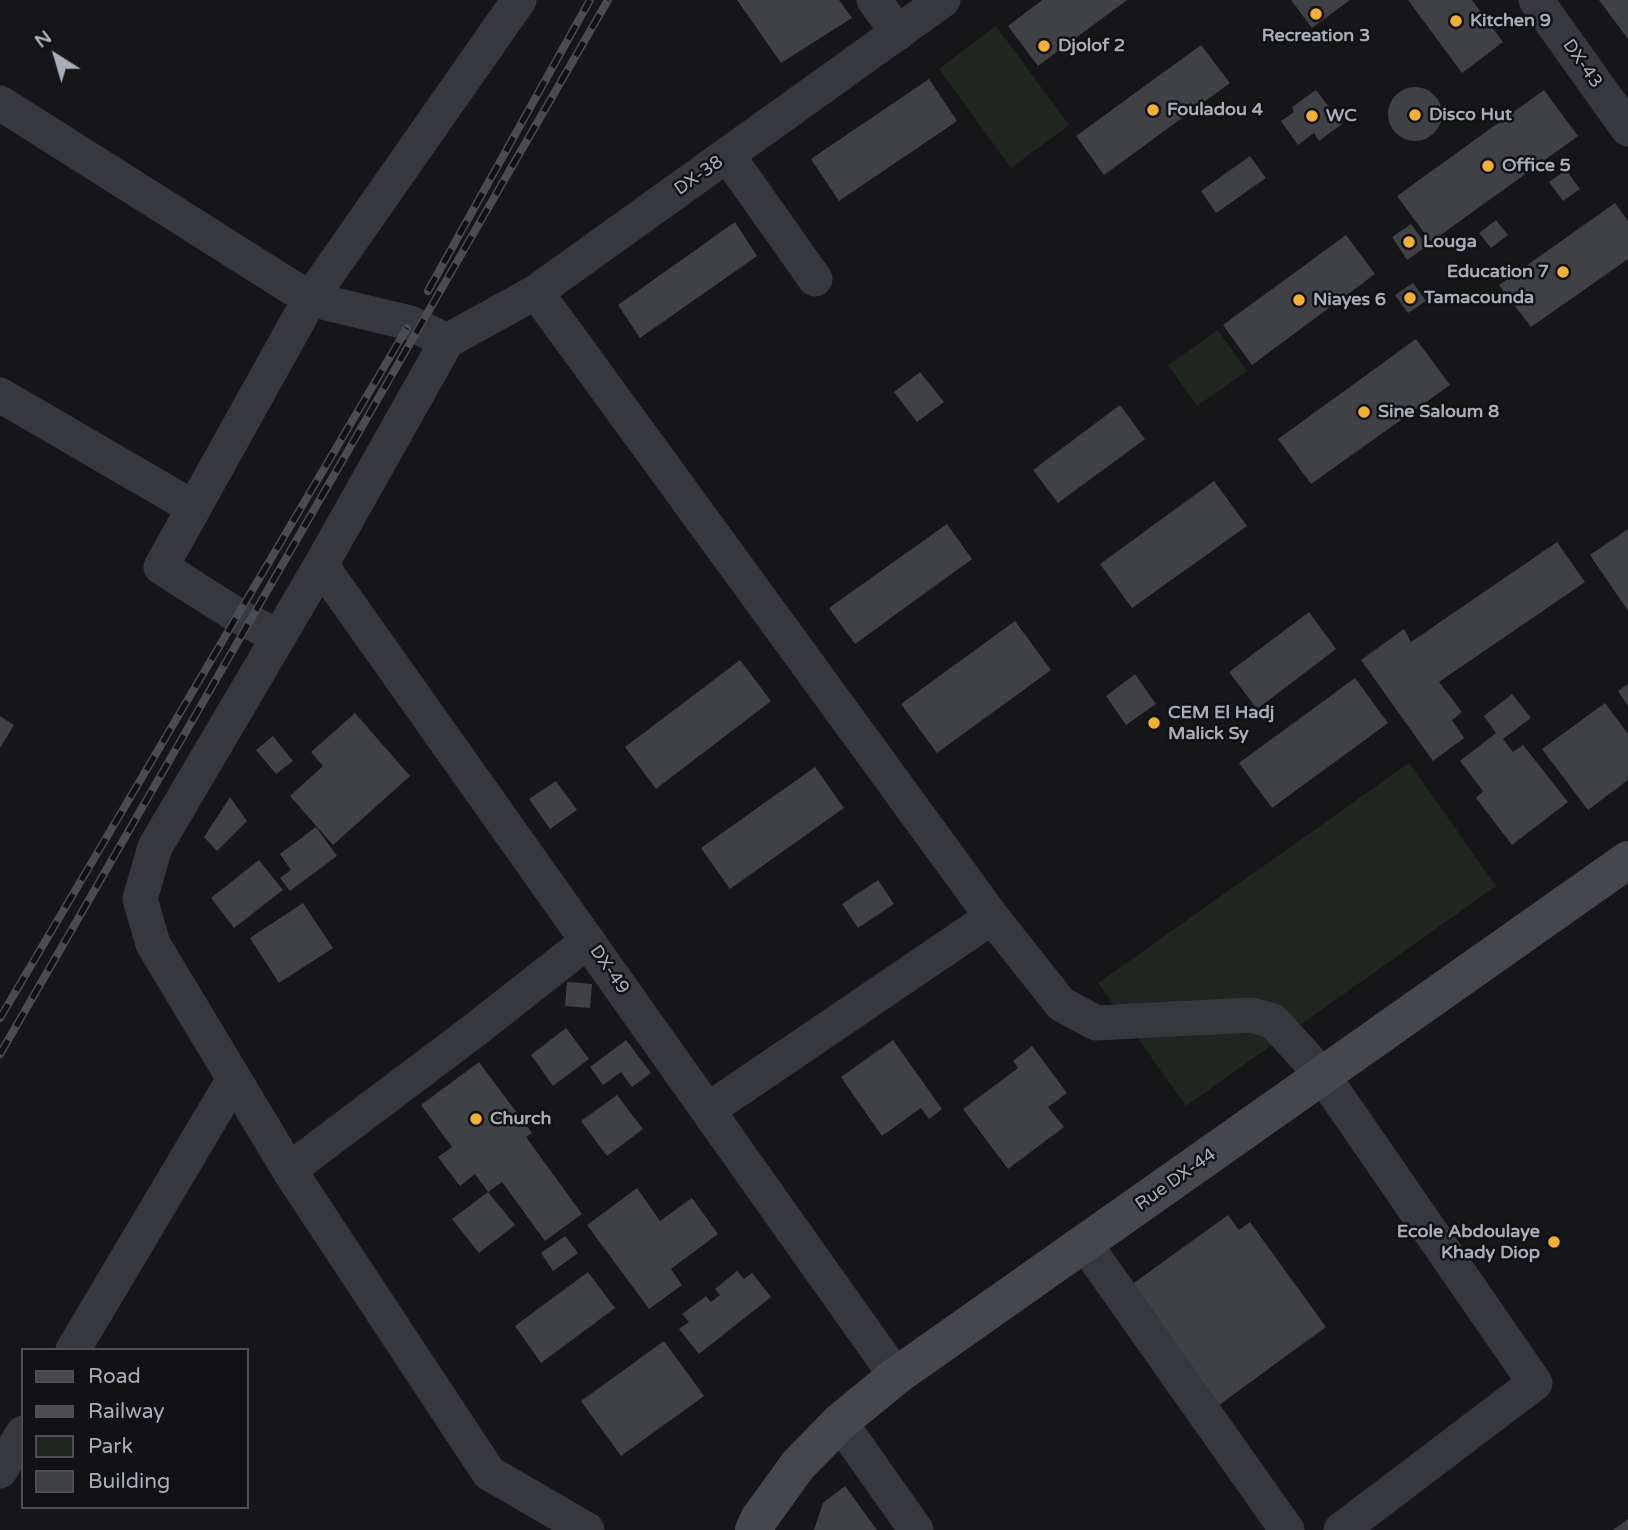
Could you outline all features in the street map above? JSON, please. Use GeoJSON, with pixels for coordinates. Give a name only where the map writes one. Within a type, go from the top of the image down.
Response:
{"type":"FeatureCollection","features":[{"type":"Feature","properties":{"kind":"street"},"geometry":{"type":"LineString","coordinates":[[279,637],[238,616],[161,568],[310,299],[519,0]]}},
{"type":"Feature","properties":{"kind":"street"},"geometry":{"type":"LineString","coordinates":[[874,0],[898,33]]}},
{"type":"Feature","properties":{"kind":"street","name":"DX-38"},"geometry":{"type":"LineString","coordinates":[[447,341],[536,292],[943,0]]}},
{"type":"Feature","properties":{"kind":"street","name":"DX-43"},"geometry":{"type":"LineString","coordinates":[[1536,0],[1628,129]]}},
{"type":"Feature","properties":{"kind":"street"},"geometry":{"type":"LineString","coordinates":[[0,103],[310,299],[410,323],[447,341],[321,565],[155,847],[140,899],[153,944],[289,1170],[489,1473],[587,1530]]}},
{"type":"Feature","properties":{"kind":"street"},"geometry":{"type":"LineString","coordinates":[[728,156],[815,279]]}},
{"type":"Feature","properties":{"kind":"street"},"geometry":{"type":"LineString","coordinates":[[536,292],[992,917],[1061,1004],[1096,1023],[1251,1015],[1273,1021],[1323,1076],[1535,1383],[1341,1530]]}},
{"type":"Feature","properties":{"kind":"street"},"geometry":{"type":"LineString","coordinates":[[0,395],[194,509]]}},
{"type":"Feature","properties":{"kind":"street","name":"DX-49"},"geometry":{"type":"LineString","coordinates":[[321,565],[897,1376]]}},
{"type":"Feature","properties":{"kind":"street","name":"Rue DX-44"},"geometry":{"type":"LineString","coordinates":[[754,1530],[798,1465],[840,1422],[897,1376],[1628,860]]}},
{"type":"Feature","properties":{"kind":"street"},"geometry":{"type":"LineString","coordinates":[[708,1110],[992,917]]}},
{"type":"Feature","properties":{"kind":"street"},"geometry":{"type":"LineString","coordinates":[[289,1170],[461,1042],[588,941]]}},
{"type":"Feature","properties":{"kind":"street"},"geometry":{"type":"LineString","coordinates":[[74,1348],[234,1079]]}},
{"type":"Feature","properties":{"kind":"street"},"geometry":{"type":"LineString","coordinates":[[1085,1244],[1287,1530]]}},
{"type":"Feature","properties":{"kind":"street"},"geometry":{"type":"LineString","coordinates":[[840,1422],[916,1530]]}},
{"type":"Feature","properties":{"kind":"street"},"geometry":{"type":"LineString","coordinates":[[0,1471],[21,1436]]}},
{"type":"Feature","properties":{"kind":"green space"},"geometry":{"type":"Polygon","coordinates":[[[996,26],[1069,125],[1011,168],[939,69],[996,26]]]}},
{"type":"Feature","properties":{"kind":"green space"},"geometry":{"type":"Polygon","coordinates":[[[1218,330],[1247,371],[1197,406],[1168,365],[1218,330]]]}},
{"type":"Feature","properties":{"kind":"green space"},"geometry":{"type":"Polygon","coordinates":[[[1409,763],[1496,886],[1186,1106],[1098,983],[1409,763]]]}},
{"type":"Feature","properties":{"kind":"building"},"geometry":{"type":"Polygon","coordinates":[[[737,0],[839,0],[852,18],[781,63],[737,0]]]}},
{"type":"Feature","properties":{"kind":"building","name":"Djolof 2"},"geometry":{"type":"Polygon","coordinates":[[[1042,0],[1127,0],[1038,66],[1008,26],[1042,0]]]}},
{"type":"Feature","properties":{"kind":"building","name":"Recreation 3"},"geometry":{"type":"Polygon","coordinates":[[[1291,0],[1350,0],[1312,28],[1291,0]]]}},
{"type":"Feature","properties":{"kind":"building","name":"Kitchen 9"},"geometry":{"type":"Polygon","coordinates":[[[1408,0],[1472,0],[1503,42],[1462,73],[1408,0]]]}},
{"type":"Feature","properties":{"kind":"building"},"geometry":{"type":"Polygon","coordinates":[[[1599,0],[1628,0],[1628,39],[1599,0]]]}},
{"type":"Feature","properties":{"kind":"building","name":"Fouladou 4"},"geometry":{"type":"Polygon","coordinates":[[[1201,45],[1230,83],[1104,175],[1076,136],[1201,45]]]}},
{"type":"Feature","properties":{"kind":"building"},"geometry":{"type":"Polygon","coordinates":[[[929,79],[957,121],[839,201],[811,159],[929,79]]]}},
{"type":"Feature","properties":{"kind":"building","name":"Disco Hut"},"geometry":{"type":"Polygon","coordinates":[[[1420,87],[1430,91],[1438,99],[1442,114],[1438,129],[1430,137],[1410,141],[1400,137],[1392,129],[1388,109],[1392,99],[1400,91],[1420,87]]]}},
{"type":"Feature","properties":{"kind":"building","name":"WC"},"geometry":{"type":"Polygon","coordinates":[[[1316,90],[1342,124],[1319,141],[1314,133],[1298,145],[1281,121],[1294,112],[1292,107],[1316,90]]]}},
{"type":"Feature","properties":{"kind":"building","name":"Office 5"},"geometry":{"type":"Polygon","coordinates":[[[1544,90],[1578,136],[1431,242],[1397,196],[1544,90]]]}},
{"type":"Feature","properties":{"kind":"building"},"geometry":{"type":"Polygon","coordinates":[[[1250,156],[1266,178],[1216,213],[1201,191],[1250,156]]]}},
{"type":"Feature","properties":{"kind":"building"},"geometry":{"type":"Polygon","coordinates":[[[1566,170],[1580,189],[1563,201],[1549,182],[1566,170]]]}},
{"type":"Feature","properties":{"kind":"building","name":"Education 7"},"geometry":{"type":"Polygon","coordinates":[[[1615,203],[1628,221],[1628,259],[1531,327],[1499,285],[1615,203]]]}},
{"type":"Feature","properties":{"kind":"building"},"geometry":{"type":"Polygon","coordinates":[[[1496,220],[1508,235],[1491,248],[1479,233],[1496,220]]]}},
{"type":"Feature","properties":{"kind":"building"},"geometry":{"type":"Polygon","coordinates":[[[735,222],[757,256],[640,338],[618,305],[735,222]]]}},
{"type":"Feature","properties":{"kind":"building","name":"Louga"},"geometry":{"type":"Polygon","coordinates":[[[1411,224],[1427,246],[1407,260],[1392,237],[1411,224]]]}},
{"type":"Feature","properties":{"kind":"building","name":"Niayes 6"},"geometry":{"type":"Polygon","coordinates":[[[1346,235],[1375,274],[1252,365],[1223,325],[1346,235]]]}},
{"type":"Feature","properties":{"kind":"building","name":"Tamacounda"},"geometry":{"type":"Polygon","coordinates":[[[1413,283],[1426,301],[1408,313],[1395,295],[1413,283]]]}},
{"type":"Feature","properties":{"kind":"building","name":"Sine Saloum 8"},"geometry":{"type":"Polygon","coordinates":[[[1416,339],[1450,385],[1311,484],[1278,439],[1416,339]]]}},
{"type":"Feature","properties":{"kind":"building"},"geometry":{"type":"Polygon","coordinates":[[[920,372],[944,402],[917,422],[894,392],[920,372]]]}},
{"type":"Feature","properties":{"kind":"building"},"geometry":{"type":"Polygon","coordinates":[[[1120,405],[1145,439],[1058,503],[1033,470],[1120,405]]]}},
{"type":"Feature","properties":{"kind":"building"},"geometry":{"type":"Polygon","coordinates":[[[1214,481],[1247,526],[1132,608],[1100,564],[1214,481]]]}},
{"type":"Feature","properties":{"kind":"building"},"geometry":{"type":"Polygon","coordinates":[[[947,524],[972,559],[855,644],[829,608],[947,524]]]}},
{"type":"Feature","properties":{"kind":"building"},"geometry":{"type":"Polygon","coordinates":[[[1628,529],[1628,611],[1590,555],[1628,529]]]}},
{"type":"Feature","properties":{"kind":"building"},"geometry":{"type":"Polygon","coordinates":[[[1557,542],[1585,582],[1439,682],[1462,712],[1452,720],[1464,738],[1433,761],[1361,660],[1404,629],[1411,642],[1557,542]]]}},
{"type":"Feature","properties":{"kind":"building"},"geometry":{"type":"Polygon","coordinates":[[[1309,612],[1336,649],[1257,709],[1229,672],[1309,612]]]}},
{"type":"Feature","properties":{"kind":"building"},"geometry":{"type":"Polygon","coordinates":[[[1015,621],[1051,670],[937,753],[901,704],[1015,621]]]}},
{"type":"Feature","properties":{"kind":"building"},"geometry":{"type":"Polygon","coordinates":[[[740,660],[771,701],[656,789],[625,747],[740,660]]]}},
{"type":"Feature","properties":{"kind":"building"},"geometry":{"type":"Polygon","coordinates":[[[1135,674],[1156,704],[1126,725],[1106,696],[1135,674]]]}},
{"type":"Feature","properties":{"kind":"building"},"geometry":{"type":"Polygon","coordinates":[[[1355,678],[1388,723],[1272,808],[1239,763],[1355,678]]]}},
{"type":"Feature","properties":{"kind":"building"},"geometry":{"type":"Polygon","coordinates":[[[1628,684],[1628,706],[1618,691],[1628,684]]]}},
{"type":"Feature","properties":{"kind":"building"},"geometry":{"type":"Polygon","coordinates":[[[1512,694],[1531,718],[1503,739],[1513,752],[1523,745],[1568,802],[1512,845],[1476,798],[1483,791],[1460,761],[1496,733],[1484,716],[1512,694]]]}},
{"type":"Feature","properties":{"kind":"building"},"geometry":{"type":"Polygon","coordinates":[[[1605,703],[1628,734],[1628,780],[1588,810],[1542,749],[1605,703]]]}},
{"type":"Feature","properties":{"kind":"building"},"geometry":{"type":"Polygon","coordinates":[[[355,713],[410,776],[333,845],[290,796],[323,766],[311,752],[355,713]]]}},
{"type":"Feature","properties":{"kind":"building"},"geometry":{"type":"Polygon","coordinates":[[[0,716],[14,725],[0,748],[0,716]]]}},
{"type":"Feature","properties":{"kind":"building"},"geometry":{"type":"Polygon","coordinates":[[[273,736],[293,761],[276,774],[256,750],[273,736]]]}},
{"type":"Feature","properties":{"kind":"building"},"geometry":{"type":"Polygon","coordinates":[[[815,767],[844,808],[730,889],[701,848],[815,767]]]}},
{"type":"Feature","properties":{"kind":"building"},"geometry":{"type":"Polygon","coordinates":[[[556,781],[577,810],[550,829],[529,799],[556,781]]]}},
{"type":"Feature","properties":{"kind":"building"},"geometry":{"type":"Polygon","coordinates":[[[230,797],[247,821],[217,851],[204,837],[230,797]]]}},
{"type":"Feature","properties":{"kind":"building"},"geometry":{"type":"Polygon","coordinates":[[[316,827],[337,856],[290,891],[280,878],[291,870],[280,854],[316,827]]]}},
{"type":"Feature","properties":{"kind":"building"},"geometry":{"type":"Polygon","coordinates":[[[259,860],[283,890],[234,928],[211,898],[259,860]]]}},
{"type":"Feature","properties":{"kind":"building"},"geometry":{"type":"Polygon","coordinates":[[[878,880],[894,904],[858,928],[842,904],[878,880]]]}},
{"type":"Feature","properties":{"kind":"building"},"geometry":{"type":"Polygon","coordinates":[[[303,903],[333,948],[279,983],[250,938],[303,903]]]}},
{"type":"Feature","properties":{"kind":"building"},"geometry":{"type":"Polygon","coordinates":[[[567,982],[592,984],[590,1008],[565,1006],[567,982]]]}},
{"type":"Feature","properties":{"kind":"building"},"geometry":{"type":"Polygon","coordinates":[[[566,1028],[589,1059],[553,1086],[531,1055],[566,1028]]]}},
{"type":"Feature","properties":{"kind":"building"},"geometry":{"type":"Polygon","coordinates":[[[626,1040],[651,1073],[632,1087],[621,1072],[603,1085],[590,1067],[626,1040]]]}},
{"type":"Feature","properties":{"kind":"building"},"geometry":{"type":"Polygon","coordinates":[[[893,1040],[942,1109],[929,1119],[921,1108],[882,1136],[841,1077],[893,1040]]]}},
{"type":"Feature","properties":{"kind":"building"},"geometry":{"type":"Polygon","coordinates":[[[1032,1046],[1067,1093],[1048,1107],[1064,1127],[1008,1169],[963,1109],[1018,1068],[1013,1061],[1032,1046]]]}},
{"type":"Feature","properties":{"kind":"building"},"geometry":{"type":"Polygon","coordinates":[[[479,1062],[532,1133],[526,1137],[582,1214],[545,1241],[502,1182],[488,1192],[475,1174],[460,1186],[438,1157],[452,1147],[421,1105],[479,1062]]]}},
{"type":"Feature","properties":{"kind":"building"},"geometry":{"type":"Polygon","coordinates":[[[617,1095],[643,1129],[607,1156],[581,1121],[617,1095]]]}},
{"type":"Feature","properties":{"kind":"building"},"geometry":{"type":"Polygon","coordinates":[[[637,1188],[660,1221],[692,1198],[718,1234],[671,1269],[682,1285],[649,1309],[587,1225],[637,1188]]]}},
{"type":"Feature","properties":{"kind":"building"},"geometry":{"type":"Polygon","coordinates":[[[488,1192],[515,1225],[479,1253],[452,1219],[488,1192]]]}},
{"type":"Feature","properties":{"kind":"building"},"geometry":{"type":"Polygon","coordinates":[[[1228,1215],[1239,1230],[1250,1222],[1326,1327],[1219,1405],[1131,1285],[1228,1215]]]}},
{"type":"Feature","properties":{"kind":"building"},"geometry":{"type":"Polygon","coordinates":[[[565,1236],[578,1253],[553,1271],[541,1253],[565,1236]]]}},
{"type":"Feature","properties":{"kind":"building"},"geometry":{"type":"Polygon","coordinates":[[[737,1271],[744,1279],[752,1273],[771,1297],[699,1354],[679,1329],[689,1322],[682,1314],[706,1296],[711,1302],[720,1295],[715,1289],[737,1271]]]}},
{"type":"Feature","properties":{"kind":"building"},"geometry":{"type":"Polygon","coordinates":[[[588,1272],[615,1308],[541,1363],[515,1326],[588,1272]]]}},
{"type":"Feature","properties":{"kind":"building"},"geometry":{"type":"Polygon","coordinates":[[[664,1341],[704,1396],[621,1456],[581,1401],[664,1341]]]}},
{"type":"Feature","properties":{"kind":"building"},"geometry":{"type":"Polygon","coordinates":[[[845,1486],[877,1530],[814,1530],[823,1503],[845,1486]]]}},
{"type":"Feature","properties":{"kind":"building"},"geometry":{"type":"Polygon","coordinates":[[[1628,1519],[1628,1530],[1613,1530],[1628,1519]]]}},
{"type":"Feature","properties":{"kind":"railway"},"geometry":{"type":"LineString","coordinates":[[428,291],[590,0]]}},
{"type":"Feature","properties":{"kind":"railway"},"geometry":{"type":"LineString","coordinates":[[0,1054],[608,0]]}},
{"type":"Feature","properties":{"kind":"railway"},"geometry":{"type":"LineString","coordinates":[[0,1018],[407,328]]}},
{"type":"Feature","properties":{"kind":"place","name":"Recreation 3"},"geometry":{"type":"Point","coordinates":[1316,14]}},
{"type":"Feature","properties":{"kind":"place","name":"Kitchen 9"},"geometry":{"type":"Point","coordinates":[1456,21]}},
{"type":"Feature","properties":{"kind":"place","name":"Djolof 2"},"geometry":{"type":"Point","coordinates":[1044,46]}},
{"type":"Feature","properties":{"kind":"place","name":"Fouladou 4"},"geometry":{"type":"Point","coordinates":[1153,110]}},
{"type":"Feature","properties":{"kind":"place","name":"Disco Hut"},"geometry":{"type":"Point","coordinates":[1415,115]}},
{"type":"Feature","properties":{"kind":"place","name":"WC"},"geometry":{"type":"Point","coordinates":[1312,116]}},
{"type":"Feature","properties":{"kind":"place","name":"Office 5"},"geometry":{"type":"Point","coordinates":[1488,166]}},
{"type":"Feature","properties":{"kind":"place","name":"Louga"},"geometry":{"type":"Point","coordinates":[1409,242]}},
{"type":"Feature","properties":{"kind":"place","name":"Education 7"},"geometry":{"type":"Point","coordinates":[1563,272]}},
{"type":"Feature","properties":{"kind":"place","name":"Tamacounda"},"geometry":{"type":"Point","coordinates":[1410,298]}},
{"type":"Feature","properties":{"kind":"place","name":"Niayes 6"},"geometry":{"type":"Point","coordinates":[1299,300]}},
{"type":"Feature","properties":{"kind":"place","name":"Sine Saloum 8"},"geometry":{"type":"Point","coordinates":[1364,412]}},
{"type":"Feature","properties":{"kind":"place","name":"CEM El Hadj Malick Sy"},"geometry":{"type":"Point","coordinates":[1154,723]}},
{"type":"Feature","properties":{"kind":"place","name":"Church"},"geometry":{"type":"Point","coordinates":[476,1119]}},
{"type":"Feature","properties":{"kind":"place","name":"Ecole Abdoulaye Khady Diop"},"geometry":{"type":"Point","coordinates":[1554,1242]}}]}
